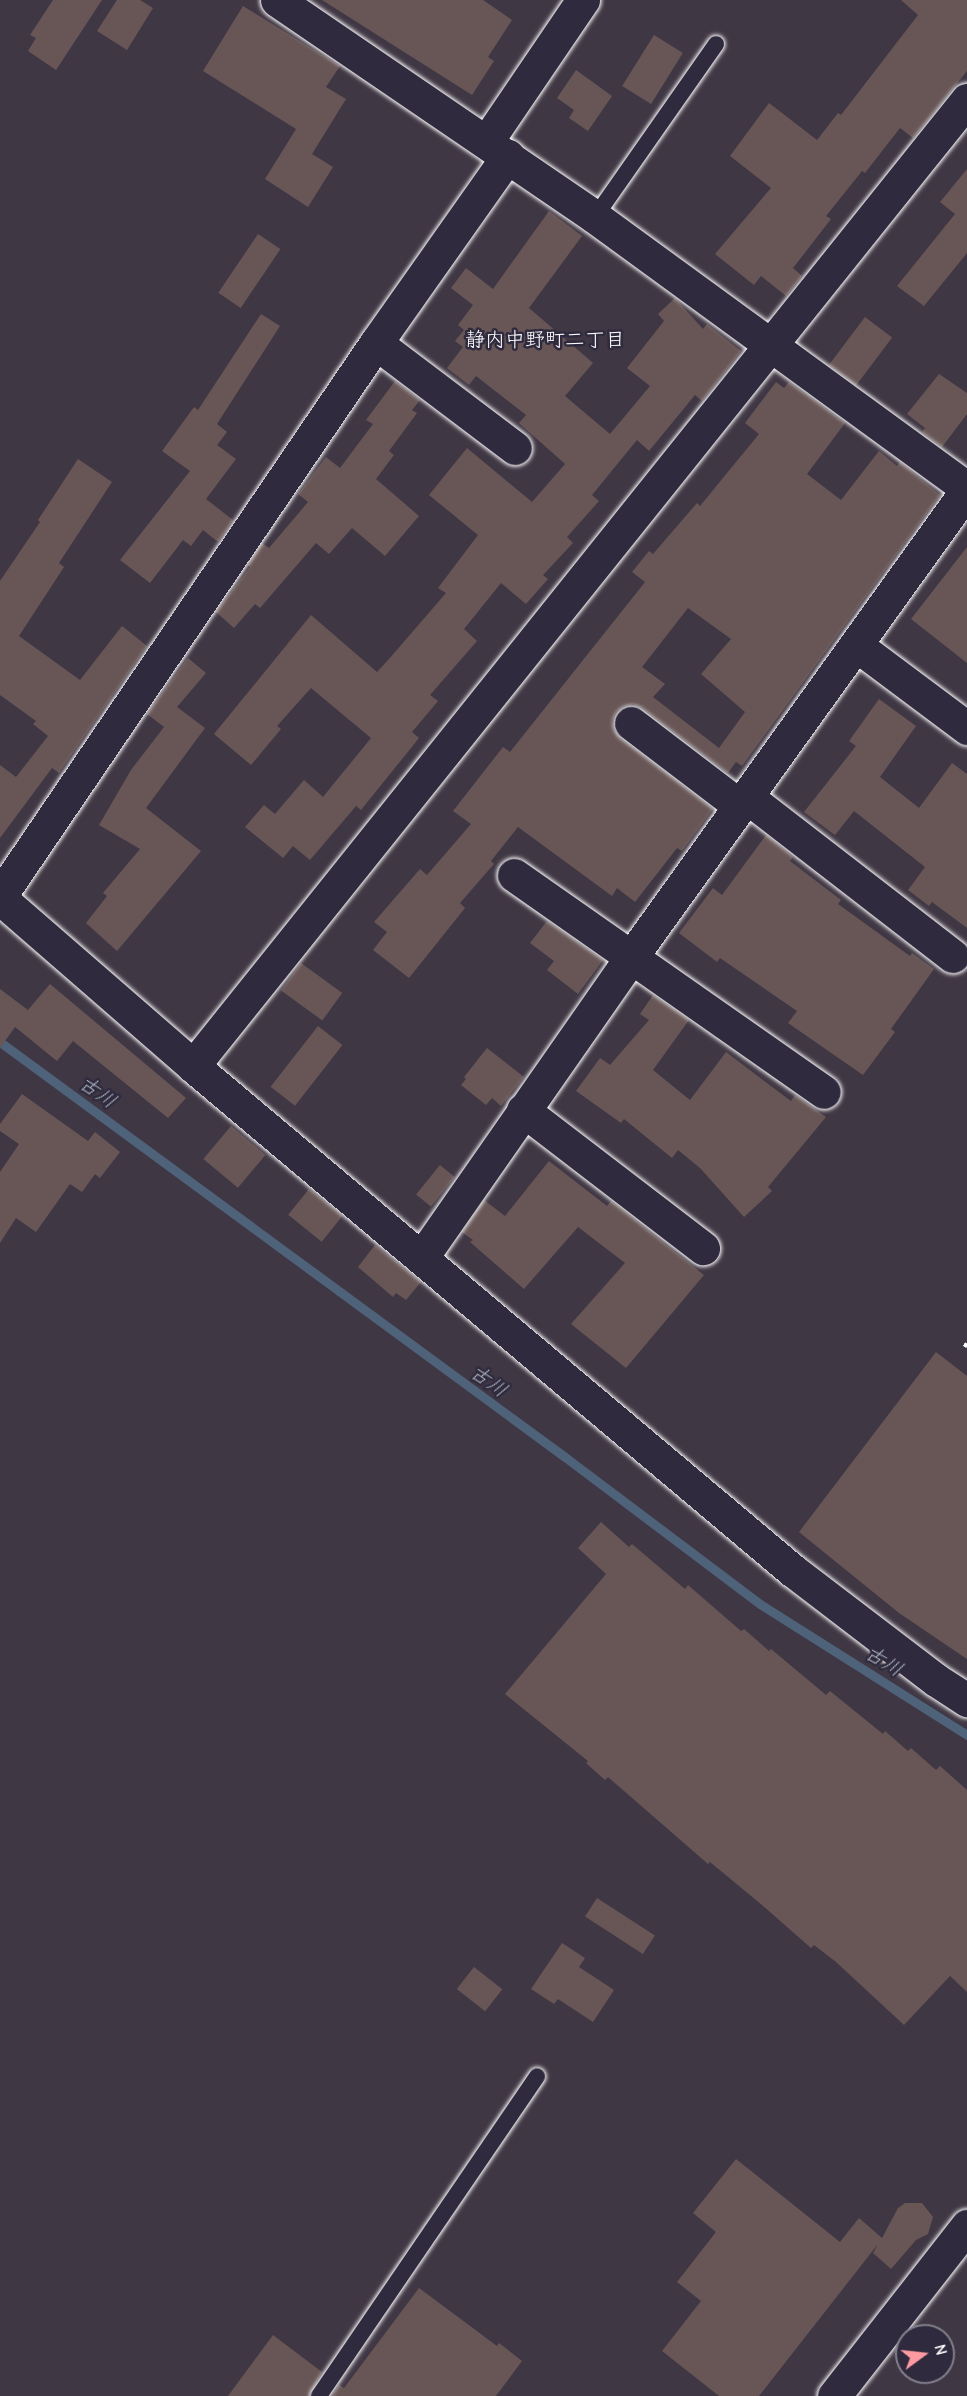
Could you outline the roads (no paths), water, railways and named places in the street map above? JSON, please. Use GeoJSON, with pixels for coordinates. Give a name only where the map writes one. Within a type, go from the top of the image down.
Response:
{"type":"FeatureCollection","features":[{"type":"Feature","properties":{"kind":"street"},"geometry":{"type":"LineString","coordinates":[[277,0],[595,217],[967,489],[632,956],[422,1257]]}},
{"type":"Feature","properties":{"kind":"street"},"geometry":{"type":"LineString","coordinates":[[583,0],[497,149],[376,344],[0,897],[193,1066],[792,1570],[936,1680],[967,1700]]}},
{"type":"Feature","properties":{"kind":"street"},"geometry":{"type":"LineString","coordinates":[[193,1066],[967,100]]}},
{"type":"Feature","properties":{"kind":"street"},"geometry":{"type":"LineString","coordinates":[[376,344],[515,448]]}},
{"type":"Feature","properties":{"kind":"street"},"geometry":{"type":"LineString","coordinates":[[856,645],[967,728]]}},
{"type":"Feature","properties":{"kind":"street"},"geometry":{"type":"LineString","coordinates":[[631,723],[743,801],[953,956]]}},
{"type":"Feature","properties":{"kind":"street"},"geometry":{"type":"LineString","coordinates":[[514,875],[824,1092]]}},
{"type":"Feature","properties":{"kind":"street"},"geometry":{"type":"LineString","coordinates":[[523,1110],[703,1248]]}},
{"type":"Feature","properties":{"kind":"street"},"geometry":{"type":"LineString","coordinates":[[834,2396],[967,2226]]}},
{"type":"Feature","properties":{"kind":"lane"},"geometry":{"type":"LineString","coordinates":[[595,217],[716,44]]}},
{"type":"Feature","properties":{"kind":"lane"},"geometry":{"type":"LineString","coordinates":[[319,2396],[537,2076]]}},
{"type":"Feature","properties":{"kind":"waterway","name":"古川"},"geometry":{"type":"LineString","coordinates":[[0,1042],[565,1457],[760,1604],[967,1735]]}},
{"type":"Feature","properties":{"kind":"district","name":"静内中野町二丁目"},"geometry":{"type":"Point","coordinates":[545,339]}}]}
